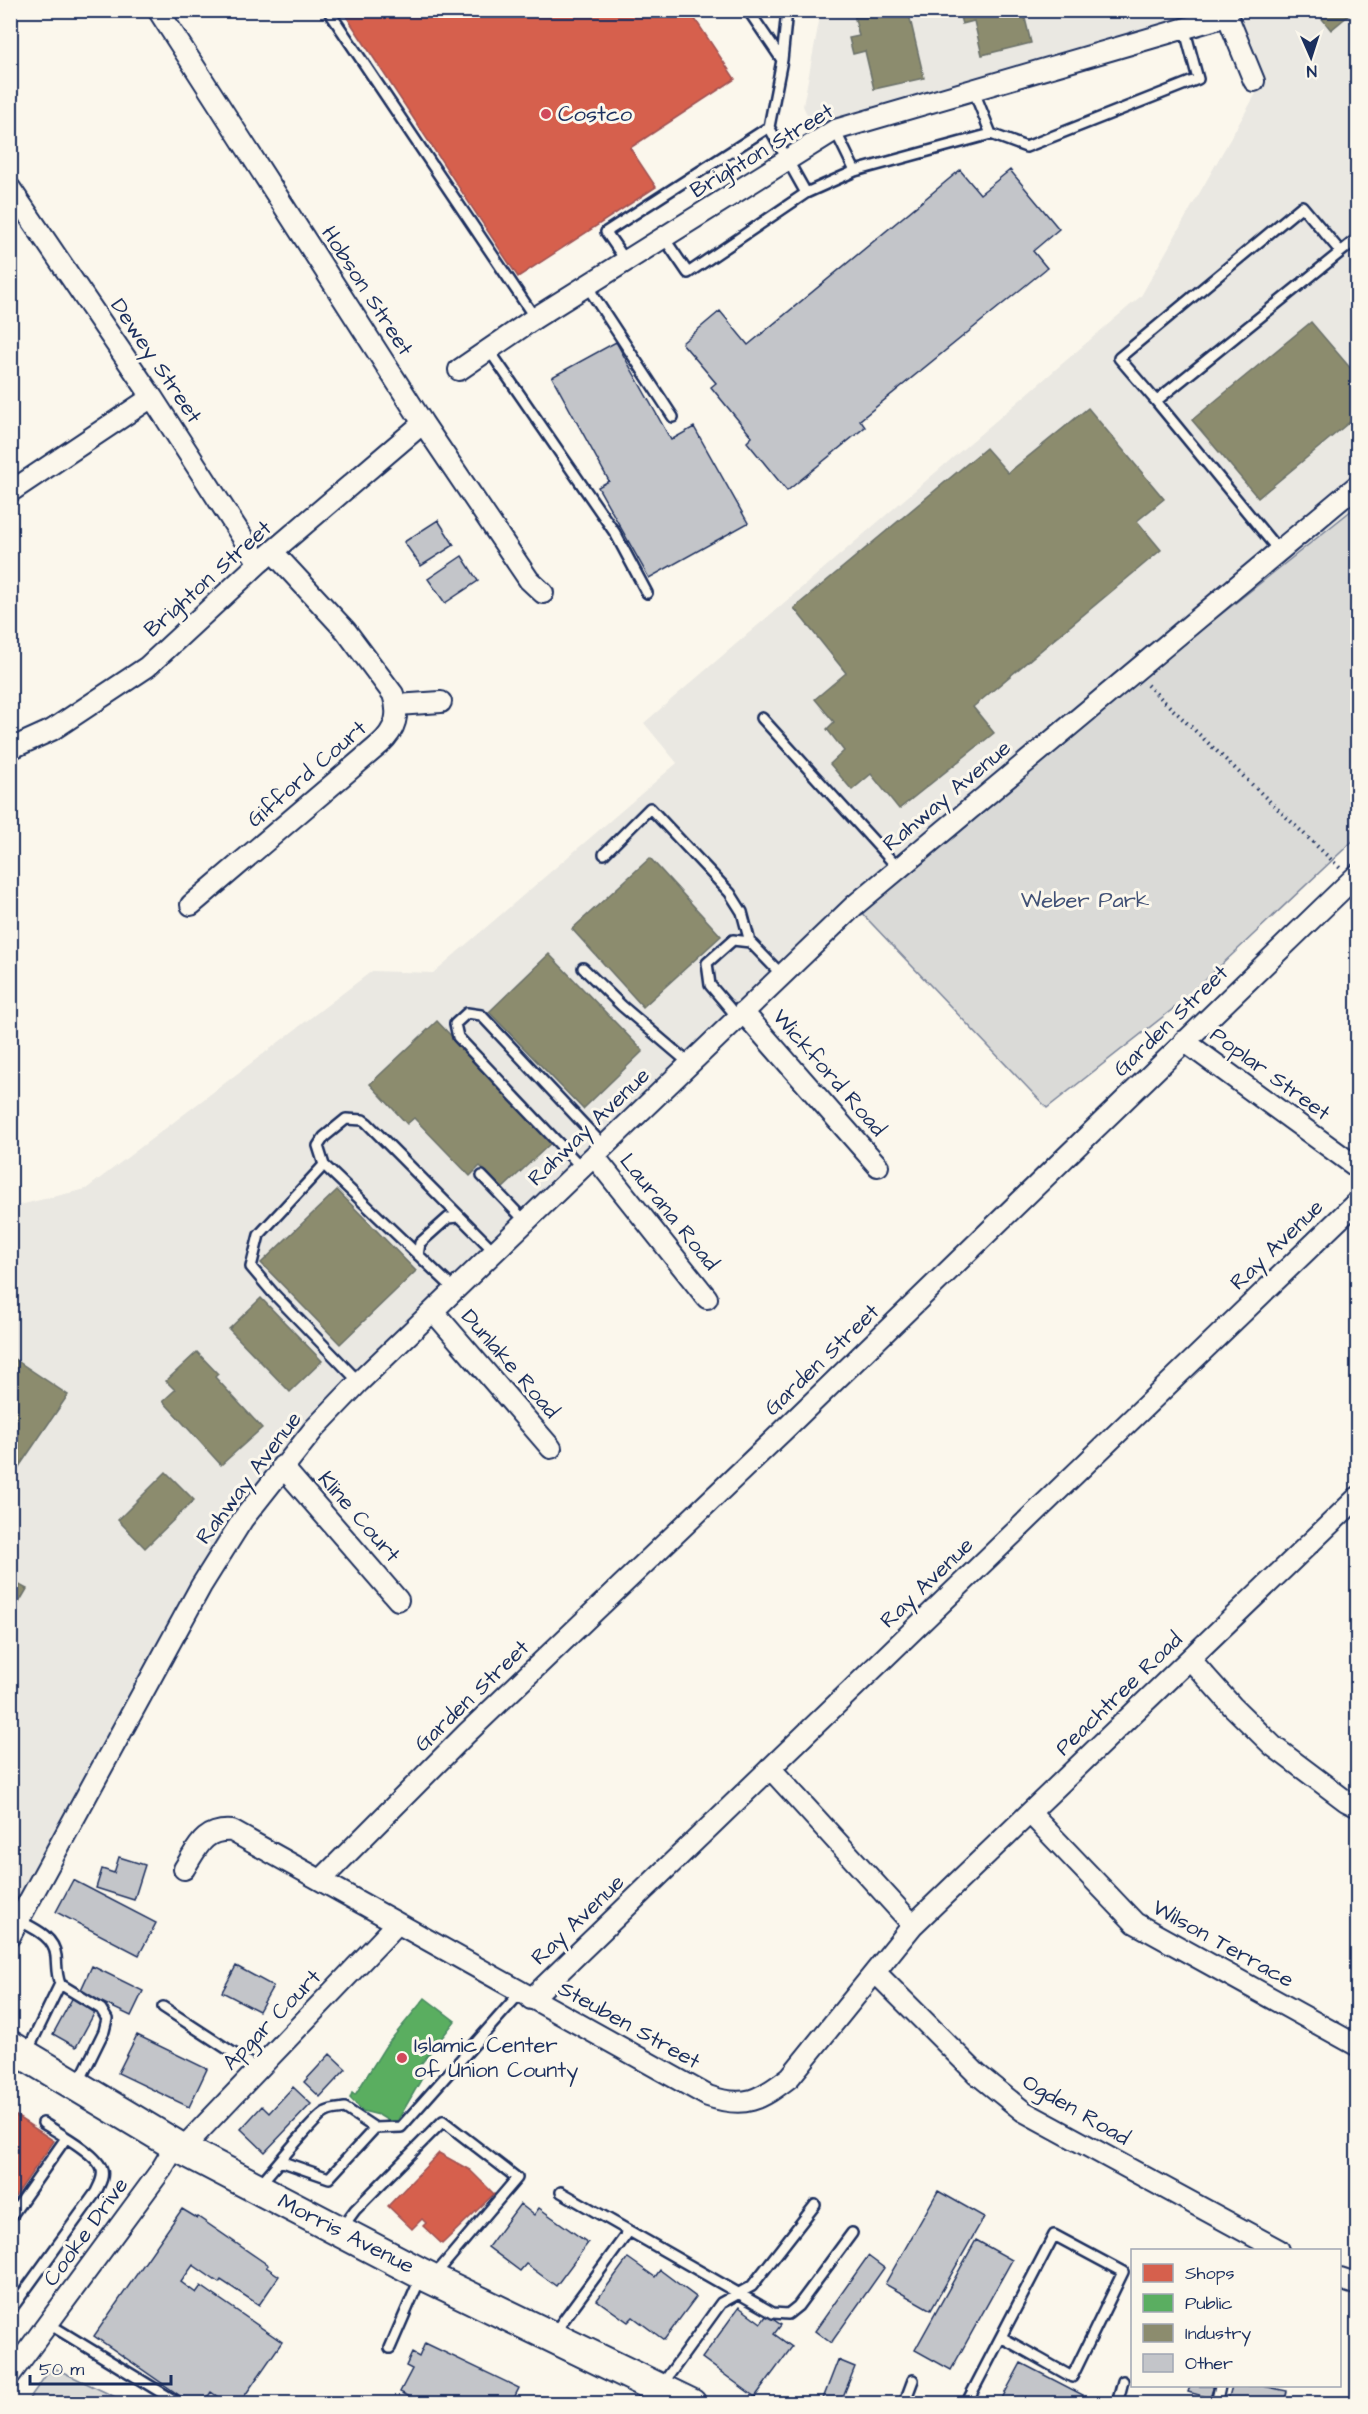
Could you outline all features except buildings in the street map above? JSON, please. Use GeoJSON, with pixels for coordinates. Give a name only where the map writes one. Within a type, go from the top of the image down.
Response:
{"type":"FeatureCollection","features":[{"type":"Feature","properties":{"kind":"main road","name":"Morris Avenue"},"geometry":{"type":"LineString","coordinates":[[18,2050],[179,2147],[256,2188],[427,2276],[691,2403]]}},
{"type":"Feature","properties":{"kind":"street","name":"Hobson Street"},"geometry":{"type":"LineString","coordinates":[[158,10],[423,423],[529,580],[543,593]]}},
{"type":"Feature","properties":{"kind":"street","name":"Brighton Street"},"geometry":{"type":"LineString","coordinates":[[459,370],[535,318],[835,130],[1226,13]]}},
{"type":"Feature","properties":{"kind":"street"},"geometry":{"type":"LineString","coordinates":[[1226,13],[1254,81]]}},
{"type":"Feature","properties":{"kind":"street","name":"Dewey Street"},"geometry":{"type":"LineString","coordinates":[[10,188],[152,397],[266,558]]}},
{"type":"Feature","properties":{"kind":"street"},"geometry":{"type":"LineString","coordinates":[[10,492],[152,397]]}},
{"type":"Feature","properties":{"kind":"street","name":"Brighton Street"},"geometry":{"type":"LineString","coordinates":[[10,749],[52,729],[147,667],[266,558],[423,423]]}},
{"type":"Feature","properties":{"kind":"street","name":"Rahway Avenue"},"geometry":{"type":"LineString","coordinates":[[14,1928],[201,1586],[243,1519],[282,1466],[314,1429],[433,1311],[855,905],[1358,485]]}},
{"type":"Feature","properties":{"kind":"street"},"geometry":{"type":"LineString","coordinates":[[266,558],[346,631],[393,694],[397,705],[441,702]]}},
{"type":"Feature","properties":{"kind":"street","name":"Gifford Court"},"geometry":{"type":"LineString","coordinates":[[191,905],[388,736],[397,717],[397,705]]}},
{"type":"Feature","properties":{"kind":"street","name":"Garden Street"},"geometry":{"type":"LineString","coordinates":[[321,1880],[466,1734],[791,1423],[1354,877]]}},
{"type":"Feature","properties":{"kind":"street","name":"Wickford Road"},"geometry":{"type":"LineString","coordinates":[[741,1015],[878,1166]]}},
{"type":"Feature","properties":{"kind":"street","name":"Poplar Street"},"geometry":{"type":"LineString","coordinates":[[1184,1041],[1358,1168]]}},
{"type":"Feature","properties":{"kind":"street","name":"Laurana Road"},"geometry":{"type":"LineString","coordinates":[[593,1157],[707,1298]]}},
{"type":"Feature","properties":{"kind":"street","name":"Ray Avenue"},"geometry":{"type":"LineString","coordinates":[[526,1996],[770,1768],[1358,1201]]}},
{"type":"Feature","properties":{"kind":"street","name":"Dunlake Road"},"geometry":{"type":"LineString","coordinates":[[433,1311],[551,1448]]}},
{"type":"Feature","properties":{"kind":"street","name":"Kline Court"},"geometry":{"type":"LineString","coordinates":[[282,1466],[398,1600]]}},
{"type":"Feature","properties":{"kind":"street","name":"Peachtree Road"},"geometry":{"type":"LineString","coordinates":[[876,1973],[914,1925],[1358,1497]]}},
{"type":"Feature","properties":{"kind":"street"},"geometry":{"type":"LineString","coordinates":[[1190,1659],[1232,1706],[1273,1746],[1346,1801],[1358,1807]]}},
{"type":"Feature","properties":{"kind":"street"},"geometry":{"type":"LineString","coordinates":[[770,1768],[914,1925]]}},
{"type":"Feature","properties":{"kind":"street","name":"Wilson Terrace"},"geometry":{"type":"LineString","coordinates":[[1030,1813],[1135,1923],[1358,2046]]}},
{"type":"Feature","properties":{"kind":"street","name":"Steuben Street"},"geometry":{"type":"LineString","coordinates":[[184,1869],[208,1834],[220,1830],[232,1831],[708,2096],[728,2103],[750,2101],[768,2093],[790,2077],[876,1973]]}},
{"type":"Feature","properties":{"kind":"street","name":"Apgar Court"},"geometry":{"type":"LineString","coordinates":[[179,2147],[258,2069],[397,1924]]}},
{"type":"Feature","properties":{"kind":"street","name":"Ogden Road"},"geometry":{"type":"LineString","coordinates":[[876,1973],[977,2074],[1023,2111],[1278,2249]]}},
{"type":"Feature","properties":{"kind":"street","name":"Cooke Drive"},"geometry":{"type":"LineString","coordinates":[[10,2374],[179,2147]]}},
{"type":"Feature","properties":{"kind":"street"},"geometry":{"type":"LineString","coordinates":[[1341,2278],[1358,2285]]}},
{"type":"Feature","properties":{"kind":"lane"},"geometry":{"type":"LineString","coordinates":[[328,10],[535,318]]}},
{"type":"Feature","properties":{"kind":"lane"},"geometry":{"type":"LineString","coordinates":[[748,10],[782,60]]}},
{"type":"Feature","properties":{"kind":"lane"},"geometry":{"type":"LineString","coordinates":[[787,10],[782,60],[769,127],[806,193]]}},
{"type":"Feature","properties":{"kind":"lane"},"geometry":{"type":"LineString","coordinates":[[664,238],[688,273],[806,193],[855,171],[990,134],[1026,147],[1198,79],[1184,27]]}},
{"type":"Feature","properties":{"kind":"lane"},"geometry":{"type":"LineString","coordinates":[[973,89],[990,134]]}},
{"type":"Feature","properties":{"kind":"lane"},"geometry":{"type":"LineString","coordinates":[[626,261],[606,232],[769,127]]}},
{"type":"Feature","properties":{"kind":"lane"},"geometry":{"type":"LineString","coordinates":[[835,130],[855,171]]}},
{"type":"Feature","properties":{"kind":"lane"},"geometry":{"type":"LineString","coordinates":[[1279,551],[1119,358],[1302,206],[1341,251]]}},
{"type":"Feature","properties":{"kind":"lane"},"geometry":{"type":"LineString","coordinates":[[1156,401],[1358,238]]}},
{"type":"Feature","properties":{"kind":"lane"},"geometry":{"type":"LineString","coordinates":[[587,286],[673,417]]}},
{"type":"Feature","properties":{"kind":"lane"},"geometry":{"type":"LineString","coordinates":[[489,350],[615,533],[647,593]]}},
{"type":"Feature","properties":{"kind":"lane"},"geometry":{"type":"LineString","coordinates":[[762,718],[899,869]]}},
{"type":"Feature","properties":{"kind":"lane"},"geometry":{"type":"LineString","coordinates":[[604,854],[650,808],[730,893],[742,912],[750,942],[782,975]]}},
{"type":"Feature","properties":{"kind":"lane"},"geometry":{"type":"LineString","coordinates":[[741,1015],[710,985],[707,963],[733,940],[750,942]]}},
{"type":"Feature","properties":{"kind":"lane"},"geometry":{"type":"LineString","coordinates":[[582,968],[622,1006],[690,1064]]}},
{"type":"Feature","properties":{"kind":"lane"},"geometry":{"type":"LineString","coordinates":[[467,1013],[481,1015],[593,1157],[458,1037],[455,1024],[467,1013]]}},
{"type":"Feature","properties":{"kind":"lane"},"geometry":{"type":"LineString","coordinates":[[455,1290],[324,1165],[318,1146],[324,1137],[346,1119],[363,1120],[495,1252]]}},
{"type":"Feature","properties":{"kind":"lane"},"geometry":{"type":"LineString","coordinates":[[324,1165],[259,1235],[251,1267],[359,1383]]}},
{"type":"Feature","properties":{"kind":"lane"},"geometry":{"type":"LineString","coordinates":[[482,1176],[526,1222]]}},
{"type":"Feature","properties":{"kind":"lane"},"geometry":{"type":"LineString","coordinates":[[418,1255],[420,1243],[448,1218],[458,1217]]}},
{"type":"Feature","properties":{"kind":"lane"},"geometry":{"type":"LineString","coordinates":[[14,1928],[42,1933],[51,1942],[56,1955],[56,1970],[60,1984],[101,2009],[107,2019],[104,2031],[77,2086]]}},
{"type":"Feature","properties":{"kind":"lane"},"geometry":{"type":"LineString","coordinates":[[18,2050],[60,1984]]}},
{"type":"Feature","properties":{"kind":"lane"},"geometry":{"type":"LineString","coordinates":[[256,2188],[324,2112],[345,2108],[375,2128],[401,2127],[526,1996]]}},
{"type":"Feature","properties":{"kind":"lane"},"geometry":{"type":"LineString","coordinates":[[163,2007],[258,2069]]}},
{"type":"Feature","properties":{"kind":"lane"},"geometry":{"type":"LineString","coordinates":[[340,2231],[355,2210],[443,2121],[516,2178],[427,2276],[390,2348]]}},
{"type":"Feature","properties":{"kind":"lane"},"geometry":{"type":"LineString","coordinates":[[10,2311],[96,2192],[102,2180],[102,2170],[96,2159],[43,2123]]}},
{"type":"Feature","properties":{"kind":"lane"},"geometry":{"type":"LineString","coordinates":[[280,2161],[329,2178],[375,2128]]}},
{"type":"Feature","properties":{"kind":"lane"},"geometry":{"type":"LineString","coordinates":[[10,2218],[66,2138]]}},
{"type":"Feature","properties":{"kind":"lane"},"geometry":{"type":"LineString","coordinates":[[561,2192],[773,2313],[788,2314],[798,2306],[852,2232]]}},
{"type":"Feature","properties":{"kind":"lane"},"geometry":{"type":"LineString","coordinates":[[660,2388],[722,2303],[752,2286],[815,2205]]}},
{"type":"Feature","properties":{"kind":"lane"},"geometry":{"type":"LineString","coordinates":[[553,2335],[629,2231]]}},
{"type":"Feature","properties":{"kind":"lane"},"geometry":{"type":"LineString","coordinates":[[966,2403],[1054,2235],[1123,2272],[1072,2377],[1001,2337]]}},
{"type":"Feature","properties":{"kind":"lane"},"geometry":{"type":"LineString","coordinates":[[49,2324],[180,2403]]}},
{"type":"Feature","properties":{"kind":"lane"},"geometry":{"type":"LineString","coordinates":[[904,2403],[913,2380]]}},
{"type":"Feature","properties":{"kind":"lane"},"geometry":{"type":"LineString","coordinates":[[1117,2403],[1123,2381]]}},
{"type":"Feature","properties":{"kind":"lane"},"geometry":{"type":"LineString","coordinates":[[1216,2403],[1220,2387]]}},
{"type":"Feature","properties":{"kind":"path"},"geometry":{"type":"LineString","coordinates":[[1134,672],[1354,877]]}},
{"type":"Feature","properties":{"kind":"shaded area"},"geometry":{"type":"Polygon","coordinates":[[[821,11],[1357,11],[1357,508],[855,906],[293,1445],[11,1939],[11,1207],[86,1189],[372,971],[433,973],[677,763],[644,723],[1141,296],[1258,90],[1226,27],[822,147],[803,106],[821,11]]]}},
{"type":"Feature","properties":{"kind":"green space","name":"Weber Park"},"geometry":{"type":"Polygon","coordinates":[[[1357,506],[1357,837],[1183,1001],[1047,1108],[855,906],[1357,506]]]}},
{"type":"Feature","properties":{"kind":"green space"},"geometry":{"type":"Polygon","coordinates":[[[52,2367],[128,2403],[26,2403],[52,2367]]]}},
{"type":"Feature","properties":{"kind":"place","name":"Costco"},"geometry":{"type":"Point","coordinates":[546,114]}},
{"type":"Feature","properties":{"kind":"place","name":"Islamic Center of Union County"},"geometry":{"type":"Point","coordinates":[402,2058]}}]}
